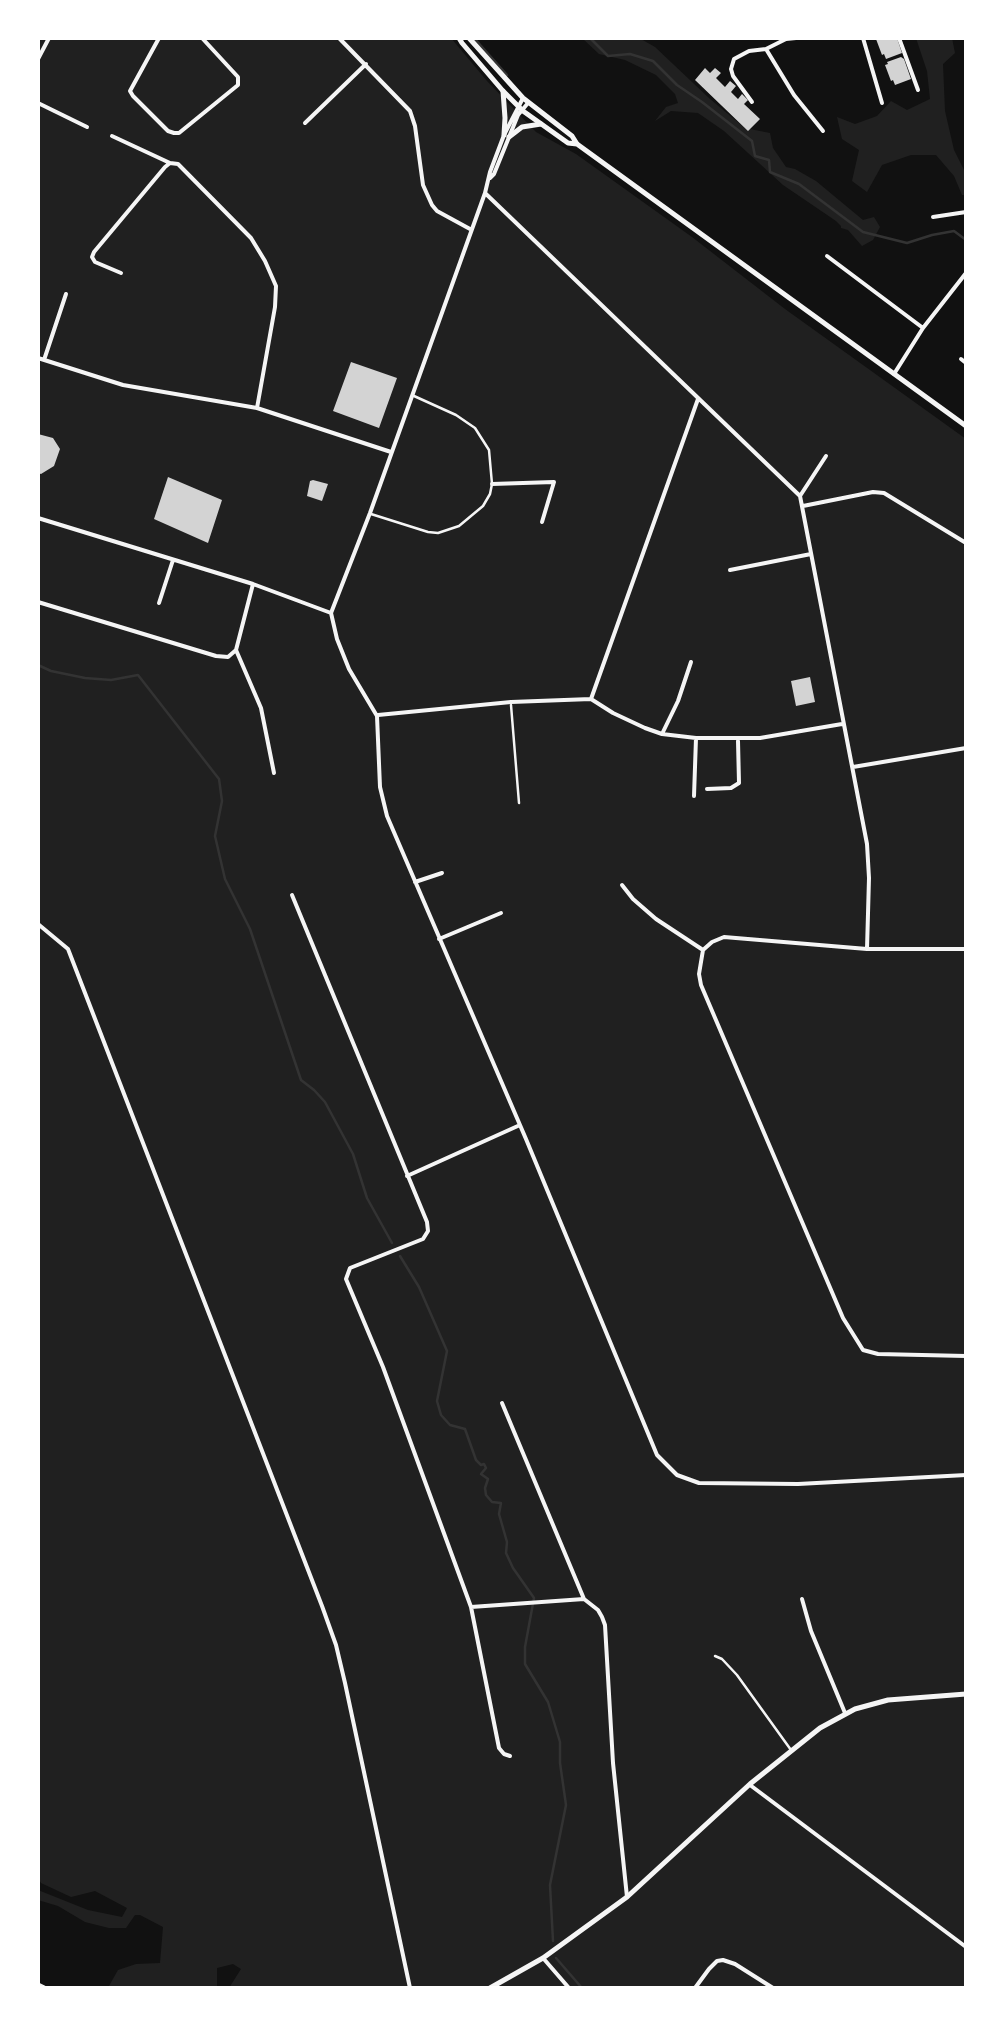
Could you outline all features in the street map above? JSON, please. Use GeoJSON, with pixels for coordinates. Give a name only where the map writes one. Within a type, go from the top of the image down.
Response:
{"type":"FeatureCollection","features":[{"type":"Feature","properties":{"kind":"main road"},"geometry":{"type":"LineString","coordinates":[[459,38],[520,108],[568,143],[578,144]]}},
{"type":"Feature","properties":{"kind":"main road"},"geometry":{"type":"LineString","coordinates":[[469,38],[526,100],[578,144],[966,426]]}},
{"type":"Feature","properties":{"kind":"main road"},"geometry":{"type":"LineString","coordinates":[[503,91],[506,136]]}},
{"type":"Feature","properties":{"kind":"main road"},"geometry":{"type":"LineString","coordinates":[[506,136],[522,126],[542,124]]}},
{"type":"Feature","properties":{"kind":"main road"},"geometry":{"type":"LineString","coordinates":[[490,1988],[543,1958],[626,1897],[750,1784],[820,1728],[846,1713],[891,1700],[966,1694]]}},
{"type":"Feature","properties":{"kind":"main road"},"geometry":{"type":"LineString","coordinates":[[38,1985],[44,1988]]}},
{"type":"Feature","properties":{"kind":"street"},"geometry":{"type":"LineString","coordinates":[[38,59],[48,38]]}},
{"type":"Feature","properties":{"kind":"street"},"geometry":{"type":"LineString","coordinates":[[159,38],[130,91],[174,134],[238,85],[238,76],[202,38]]}},
{"type":"Feature","properties":{"kind":"street"},"geometry":{"type":"LineString","coordinates":[[339,38],[410,111],[420,171],[432,204],[471,230]]}},
{"type":"Feature","properties":{"kind":"street"},"geometry":{"type":"LineString","coordinates":[[752,102],[733,76],[734,59],[748,51],[796,38]]}},
{"type":"Feature","properties":{"kind":"street"},"geometry":{"type":"LineString","coordinates":[[863,38],[882,103]]}},
{"type":"Feature","properties":{"kind":"street"},"geometry":{"type":"LineString","coordinates":[[899,38],[918,90]]}},
{"type":"Feature","properties":{"kind":"street"},"geometry":{"type":"LineString","coordinates":[[766,49],[822,131]]}},
{"type":"Feature","properties":{"kind":"street"},"geometry":{"type":"LineString","coordinates":[[305,123],[366,64]]}},
{"type":"Feature","properties":{"kind":"street"},"geometry":{"type":"LineString","coordinates":[[526,100],[506,136],[370,513],[330,612],[349,668],[376,716],[382,803],[652,1442],[666,1466],[689,1480],[710,1484],[798,1484],[966,1475]]}},
{"type":"Feature","properties":{"kind":"street"},"geometry":{"type":"LineString","coordinates":[[38,103],[87,126]]}},
{"type":"Feature","properties":{"kind":"street"},"geometry":{"type":"LineString","coordinates":[[112,136],[181,166],[250,238],[266,261],[276,286],[275,307],[257,408]]}},
{"type":"Feature","properties":{"kind":"street"},"geometry":{"type":"LineString","coordinates":[[121,273],[95,262],[94,252],[170,164]]}},
{"type":"Feature","properties":{"kind":"street"},"geometry":{"type":"LineString","coordinates":[[486,193],[800,496],[868,861],[867,949]]}},
{"type":"Feature","properties":{"kind":"street"},"geometry":{"type":"LineString","coordinates":[[933,218],[966,212]]}},
{"type":"Feature","properties":{"kind":"street"},"geometry":{"type":"LineString","coordinates":[[827,256],[923,328]]}},
{"type":"Feature","properties":{"kind":"street"},"geometry":{"type":"LineString","coordinates":[[894,374],[923,328],[966,273]]}},
{"type":"Feature","properties":{"kind":"street"},"geometry":{"type":"LineString","coordinates":[[66,294],[41,359],[123,385],[257,408],[390,452]]}},
{"type":"Feature","properties":{"kind":"street"},"geometry":{"type":"LineString","coordinates":[[591,698],[698,399]]}},
{"type":"Feature","properties":{"kind":"street"},"geometry":{"type":"LineString","coordinates":[[800,496],[826,456]]}},
{"type":"Feature","properties":{"kind":"street"},"geometry":{"type":"LineString","coordinates":[[492,484],[554,482],[542,522]]}},
{"type":"Feature","properties":{"kind":"street"},"geometry":{"type":"LineString","coordinates":[[804,506],[884,493],[966,543]]}},
{"type":"Feature","properties":{"kind":"street"},"geometry":{"type":"LineString","coordinates":[[38,518],[253,584],[330,612]]}},
{"type":"Feature","properties":{"kind":"street"},"geometry":{"type":"LineString","coordinates":[[730,570],[811,554]]}},
{"type":"Feature","properties":{"kind":"street"},"geometry":{"type":"LineString","coordinates":[[158,603],[173,560]]}},
{"type":"Feature","properties":{"kind":"street"},"geometry":{"type":"LineString","coordinates":[[38,602],[228,657],[240,643],[253,584]]}},
{"type":"Feature","properties":{"kind":"street"},"geometry":{"type":"LineString","coordinates":[[236,650],[260,708],[274,773]]}},
{"type":"Feature","properties":{"kind":"street"},"geometry":{"type":"LineString","coordinates":[[662,734],[691,662]]}},
{"type":"Feature","properties":{"kind":"street"},"geometry":{"type":"LineString","coordinates":[[376,716],[591,698],[624,719],[662,734],[696,738],[760,738],[842,724]]}},
{"type":"Feature","properties":{"kind":"street"},"geometry":{"type":"LineString","coordinates":[[694,796],[696,738]]}},
{"type":"Feature","properties":{"kind":"street"},"geometry":{"type":"LineString","coordinates":[[708,789],[731,788],[739,782],[738,738]]}},
{"type":"Feature","properties":{"kind":"street"},"geometry":{"type":"LineString","coordinates":[[852,767],[966,748]]}},
{"type":"Feature","properties":{"kind":"street"},"geometry":{"type":"LineString","coordinates":[[415,882],[442,872]]}},
{"type":"Feature","properties":{"kind":"street"},"geometry":{"type":"LineString","coordinates":[[622,886],[656,919],[704,950]]}},
{"type":"Feature","properties":{"kind":"street"},"geometry":{"type":"LineString","coordinates":[[292,895],[427,1222],[423,1239],[350,1268],[346,1279],[471,1607],[499,1748],[510,1756]]}},
{"type":"Feature","properties":{"kind":"street"},"geometry":{"type":"LineString","coordinates":[[439,938],[501,913]]}},
{"type":"Feature","properties":{"kind":"street"},"geometry":{"type":"LineString","coordinates":[[38,924],[68,949],[327,1619],[345,1683],[410,1988]]}},
{"type":"Feature","properties":{"kind":"street"},"geometry":{"type":"LineString","coordinates":[[966,949],[867,949],[724,937],[712,942],[699,962],[701,986],[843,1318],[863,1350],[878,1354],[966,1356],[966,1365]]}},
{"type":"Feature","properties":{"kind":"street"},"geometry":{"type":"LineString","coordinates":[[407,1176],[520,1125]]}},
{"type":"Feature","properties":{"kind":"street"},"geometry":{"type":"LineString","coordinates":[[502,1403],[584,1600],[598,1610],[605,1625],[626,1897]]}},
{"type":"Feature","properties":{"kind":"street"},"geometry":{"type":"LineString","coordinates":[[802,1598],[811,1631],[846,1713]]}},
{"type":"Feature","properties":{"kind":"street"},"geometry":{"type":"LineString","coordinates":[[471,1607],[584,1600]]}},
{"type":"Feature","properties":{"kind":"street"},"geometry":{"type":"LineString","coordinates":[[750,1784],[966,1947]]}},
{"type":"Feature","properties":{"kind":"street"},"geometry":{"type":"LineString","coordinates":[[543,1958],[570,1988]]}},
{"type":"Feature","properties":{"kind":"street"},"geometry":{"type":"LineString","coordinates":[[695,1988],[709,1968],[722,1960],[774,1988]]}},
{"type":"Feature","properties":{"kind":"lane"},"geometry":{"type":"LineString","coordinates":[[370,513],[438,532],[459,526],[483,506],[490,494],[489,450],[476,428],[456,414],[411,395]]}},
{"type":"Feature","properties":{"kind":"lane"},"geometry":{"type":"LineString","coordinates":[[511,702],[519,803]]}},
{"type":"Feature","properties":{"kind":"lane"},"geometry":{"type":"LineString","coordinates":[[715,1656],[738,1674],[792,1751]]}},
{"type":"Feature","properties":{"kind":"shaded area"},"geometry":{"type":"Polygon","coordinates":[[[38,38],[451,38],[536,132],[576,154],[966,439],[966,1988],[229,1988],[241,1969],[233,1964],[217,1968],[217,1988],[79,1987],[109,1986],[118,1970],[160,1963],[163,1927],[135,1915],[126,1928],[109,1928],[85,1922],[58,1906],[38,1900],[38,1890],[88,1910],[122,1917],[127,1908],[95,1891],[71,1897],[38,1878],[38,38]]]}},
{"type":"Feature","properties":{"kind":"shaded area"},"geometry":{"type":"Polygon","coordinates":[[[582,38],[639,38],[655,47],[745,128],[770,133],[773,148],[786,167],[816,181],[863,220],[874,217],[880,227],[873,240],[862,246],[848,230],[783,185],[724,131],[698,113],[671,111],[655,121],[666,107],[678,103],[675,94],[656,75],[625,60],[599,54],[582,38]]]}},
{"type":"Feature","properties":{"kind":"shaded area"},"geometry":{"type":"Polygon","coordinates":[[[916,38],[952,38],[955,53],[943,64],[945,111],[954,150],[966,174],[966,195],[962,195],[954,176],[936,155],[911,155],[882,165],[867,192],[852,181],[859,150],[842,139],[837,117],[855,124],[877,116],[891,101],[907,110],[930,99],[927,71],[916,38]]]}},
{"type":"Feature","properties":{"kind":"building"},"geometry":{"type":"Polygon","coordinates":[[[897,38],[902,53],[886,59],[876,39],[897,38]]]}},
{"type":"Feature","properties":{"kind":"building"},"geometry":{"type":"Polygon","coordinates":[[[901,57],[911,79],[895,85],[885,65],[901,57]]]}},
{"type":"Feature","properties":{"kind":"building"},"geometry":{"type":"Polygon","coordinates":[[[705,68],[710,73],[715,68],[721,73],[716,78],[725,87],[730,81],[736,86],[731,92],[738,99],[742,94],[748,100],[744,104],[760,119],[748,131],[695,80],[705,68]]]}},
{"type":"Feature","properties":{"kind":"building"},"geometry":{"type":"Polygon","coordinates":[[[351,362],[397,378],[379,428],[333,411],[351,362]]]}},
{"type":"Feature","properties":{"kind":"building"},"geometry":{"type":"Polygon","coordinates":[[[38,434],[53,438],[60,449],[54,466],[41,474],[38,473],[38,434]]]}},
{"type":"Feature","properties":{"kind":"building"},"geometry":{"type":"Polygon","coordinates":[[[168,477],[222,500],[208,543],[154,519],[168,477]]]}},
{"type":"Feature","properties":{"kind":"building"},"geometry":{"type":"Polygon","coordinates":[[[313,480],[328,484],[322,501],[307,496],[313,480]]]}},
{"type":"Feature","properties":{"kind":"building"},"geometry":{"type":"Polygon","coordinates":[[[810,677],[815,702],[796,706],[791,681],[810,677]]]}},
{"type":"Feature","properties":{"kind":"waterway"},"geometry":{"type":"LineString","coordinates":[[474,38],[507,75]]}},
{"type":"Feature","properties":{"kind":"waterway"},"geometry":{"type":"LineString","coordinates":[[590,38],[608,56],[630,54],[653,61],[677,85],[752,141],[755,156],[769,160],[770,172],[799,184],[863,232],[907,243],[954,231],[966,240]]}},
{"type":"Feature","properties":{"kind":"waterway"},"geometry":{"type":"LineString","coordinates":[[38,665],[85,678],[111,680],[138,675],[219,779],[222,801],[215,836],[225,879],[250,929],[301,1080],[325,1102],[353,1154],[367,1198],[392,1243]]}},
{"type":"Feature","properties":{"kind":"waterway"},"geometry":{"type":"LineString","coordinates":[[400,1256],[419,1287],[447,1351],[437,1401],[441,1415],[450,1425],[465,1429],[476,1460],[484,1464],[486,1468],[481,1474],[488,1479],[486,1495],[492,1502],[501,1503],[499,1514],[506,1553],[534,1598],[525,1664],[548,1702],[560,1742],[566,1805],[550,1885],[553,1941]]}},
{"type":"Feature","properties":{"kind":"waterway"},"geometry":{"type":"LineString","coordinates":[[556,1958],[582,1988]]}}]}
